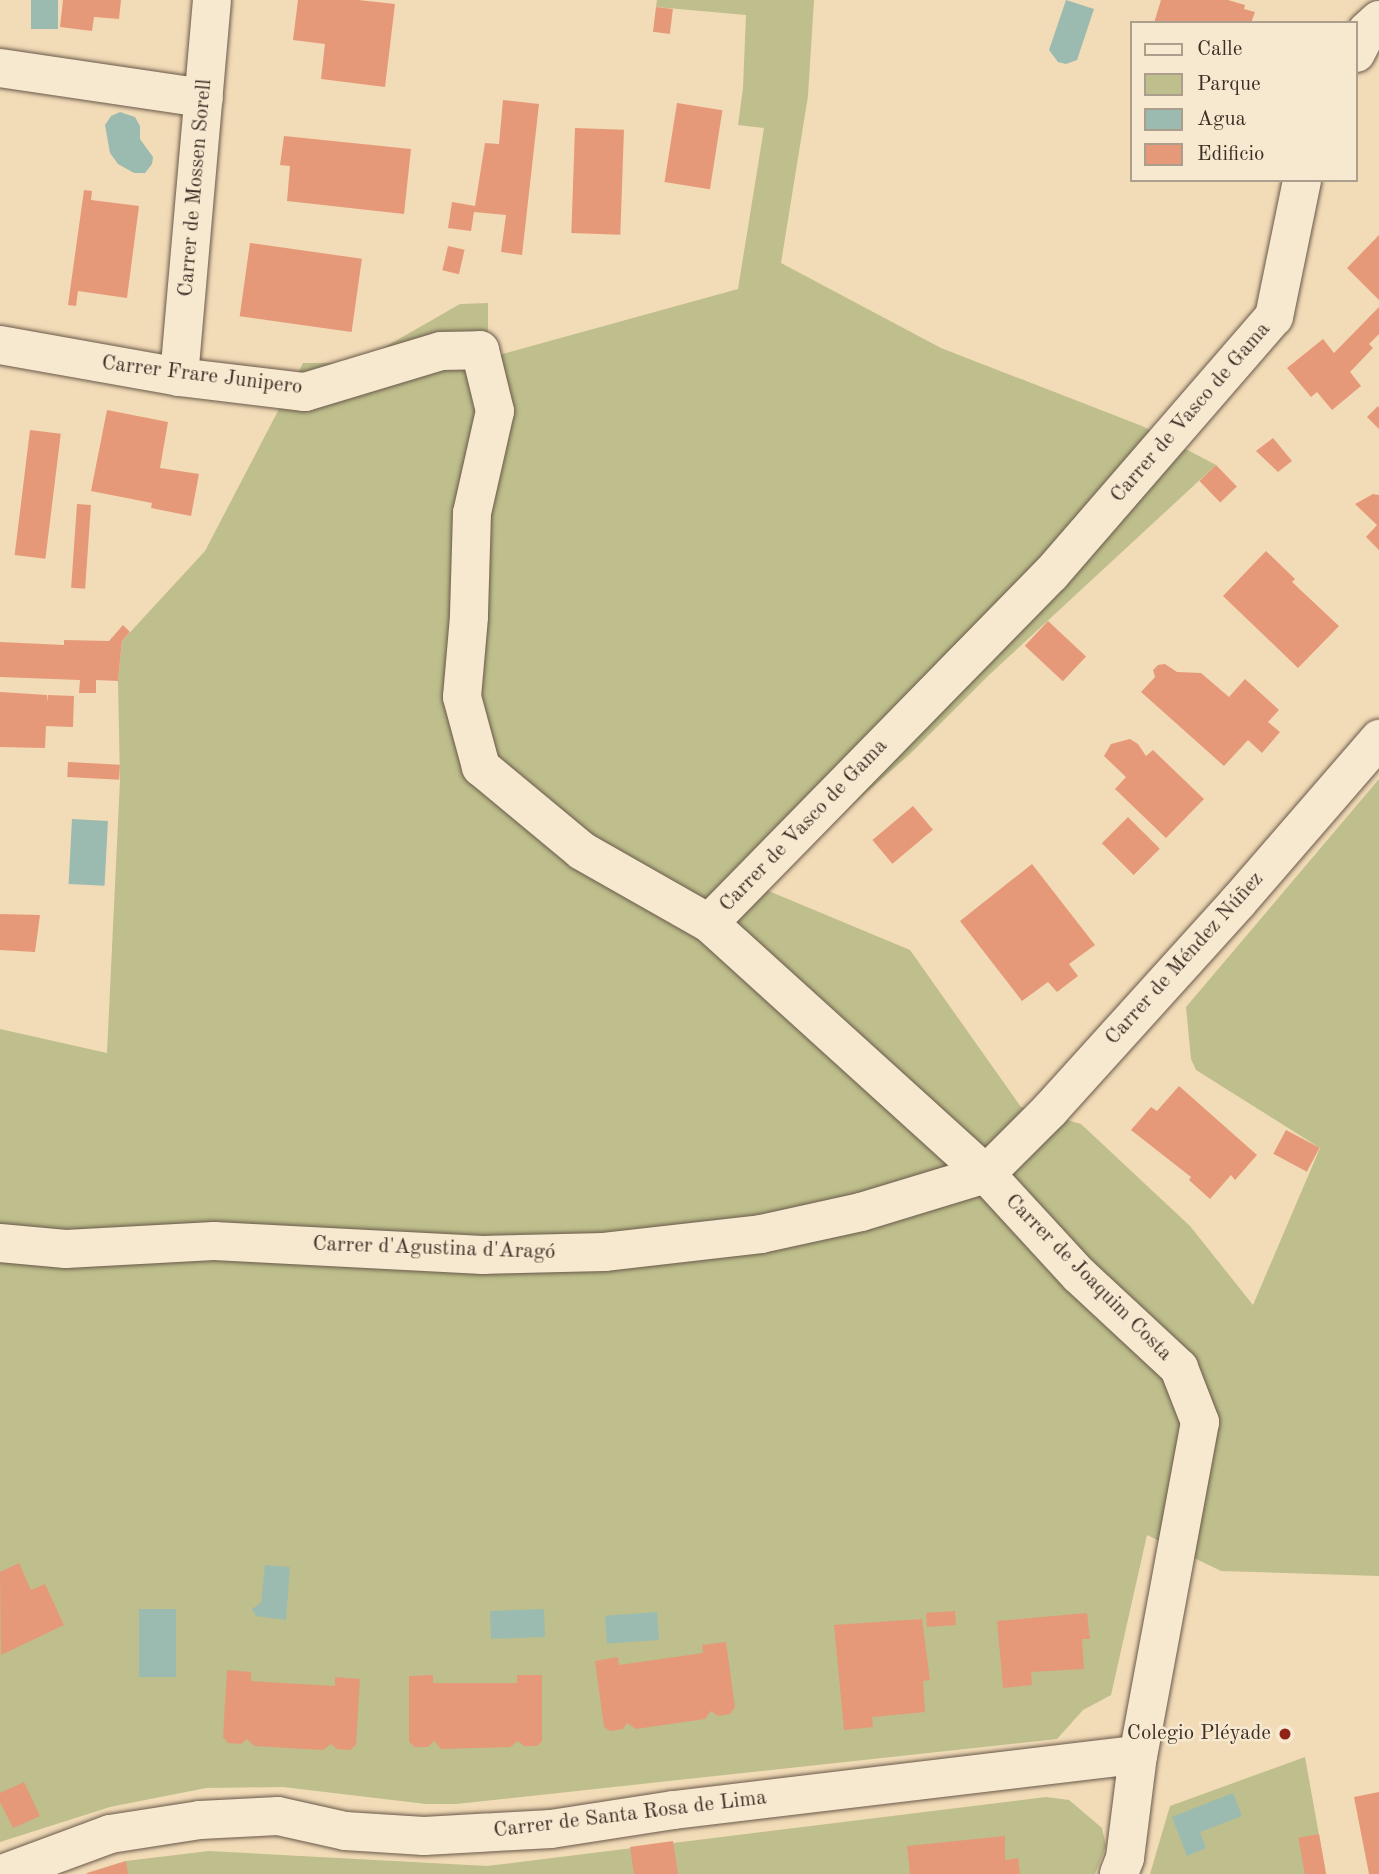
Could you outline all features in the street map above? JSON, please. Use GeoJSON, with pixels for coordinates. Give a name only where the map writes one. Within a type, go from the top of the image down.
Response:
{"type":"FeatureCollection","features":[{"type":"Feature","properties":{"kind":"street","name":"Carrer de Mossen Sorell"},"geometry":{"type":"LineString","coordinates":[[179,377],[212,0]]}},
{"type":"Feature","properties":{"kind":"street"},"geometry":{"type":"LineString","coordinates":[[1358,49],[1367,30],[1379,20]]}},
{"type":"Feature","properties":{"kind":"street"},"geometry":{"type":"LineString","coordinates":[[0,68],[204,98]]}},
{"type":"Feature","properties":{"kind":"street","name":"Carrer de Vasco de Gama"},"geometry":{"type":"LineString","coordinates":[[441,351],[480,350],[495,411],[472,513],[470,617],[462,697],[481,767],[582,851],[709,923],[1051,574],[1274,317],[1302,182]]}},
{"type":"Feature","properties":{"kind":"street","name":"Carrer Frare Junipero"},"geometry":{"type":"LineString","coordinates":[[0,345],[179,377],[305,392],[441,351]]}},
{"type":"Feature","properties":{"kind":"street","name":"Carrer de Méndez Núñez"},"geometry":{"type":"LineString","coordinates":[[986,1174],[1050,1110],[1140,1011],[1379,739]]}},
{"type":"Feature","properties":{"kind":"street","name":"Carrer de Joaquim Costa"},"geometry":{"type":"LineString","coordinates":[[709,923],[986,1174],[1079,1275],[1179,1368],[1200,1422],[1138,1755],[1125,1858],[1119,1874]]}},
{"type":"Feature","properties":{"kind":"street","name":"Carrer d'Agustina d'Aragó"},"geometry":{"type":"LineString","coordinates":[[0,1243],[66,1249],[214,1241],[483,1255],[604,1252],[761,1234],[861,1213],[986,1174]]}},
{"type":"Feature","properties":{"kind":"street","name":"Carrer de Santa Rosa de Lima"},"geometry":{"type":"LineString","coordinates":[[2,1874],[110,1834],[200,1820],[278,1816],[345,1830],[424,1836],[551,1829],[688,1808],[1138,1755]]}},
{"type":"Feature","properties":{"kind":"green space"},"geometry":{"type":"Polygon","coordinates":[[[657,0],[814,0],[808,96],[781,263],[941,348],[1142,426],[1216,465],[989,675],[910,754],[759,887],[910,950],[1021,1107],[1081,1124],[1190,1226],[1253,1305],[1320,1148],[1196,1070],[1191,1059],[1186,1007],[1379,779],[1379,1576],[1221,1571],[1147,1535],[1111,1695],[1083,1710],[1057,1739],[456,1804],[426,1804],[283,1787],[206,1788],[110,1807],[0,1842],[0,1029],[107,1053],[120,780],[118,681],[122,641],[205,551],[303,363],[350,363],[378,351],[460,304],[488,303],[488,358],[738,289],[764,128],[738,125],[743,88],[746,15],[656,7],[657,0]]]}},
{"type":"Feature","properties":{"kind":"green space"},"geometry":{"type":"Polygon","coordinates":[[[1305,1757],[1326,1874],[1150,1874],[1170,1806],[1305,1757]]]}},
{"type":"Feature","properties":{"kind":"green space"},"geometry":{"type":"Polygon","coordinates":[[[1046,1797],[1069,1800],[1102,1828],[1106,1846],[1095,1874],[85,1874],[126,1861],[209,1851],[487,1866],[1046,1797]]]}},
{"type":"Feature","properties":{"kind":"water"},"geometry":{"type":"Polygon","coordinates":[[[31,0],[58,0],[58,29],[31,29],[31,0]]]}},
{"type":"Feature","properties":{"kind":"water"},"geometry":{"type":"Polygon","coordinates":[[[1066,0],[1094,9],[1077,60],[1066,64],[1058,62],[1049,50],[1066,0]]]}},
{"type":"Feature","properties":{"kind":"water"},"geometry":{"type":"Polygon","coordinates":[[[120,112],[135,117],[140,126],[140,139],[153,157],[152,164],[145,173],[134,173],[118,164],[110,153],[105,125],[111,116],[120,112]]]}},
{"type":"Feature","properties":{"kind":"water"},"geometry":{"type":"Polygon","coordinates":[[[72,819],[108,821],[105,886],[69,884],[72,819]]]}},
{"type":"Feature","properties":{"kind":"water"},"geometry":{"type":"Polygon","coordinates":[[[265,1565],[290,1567],[286,1620],[256,1616],[252,1609],[261,1603],[265,1565]]]}},
{"type":"Feature","properties":{"kind":"water"},"geometry":{"type":"Polygon","coordinates":[[[139,1609],[176,1609],[176,1677],[139,1677],[139,1609]]]}},
{"type":"Feature","properties":{"kind":"water"},"geometry":{"type":"Polygon","coordinates":[[[544,1609],[545,1637],[491,1639],[490,1611],[544,1609]]]}},
{"type":"Feature","properties":{"kind":"water"},"geometry":{"type":"Polygon","coordinates":[[[657,1612],[659,1640],[607,1644],[605,1616],[657,1612]]]}},
{"type":"Feature","properties":{"kind":"water"},"geometry":{"type":"Polygon","coordinates":[[[1233,1793],[1242,1816],[1200,1832],[1206,1848],[1187,1856],[1172,1817],[1233,1793]]]}},
{"type":"Feature","properties":{"kind":"building"},"geometry":{"type":"Polygon","coordinates":[[[63,0],[121,0],[119,19],[94,17],[92,31],[60,27],[63,0]]]}},
{"type":"Feature","properties":{"kind":"building"},"geometry":{"type":"Polygon","coordinates":[[[298,0],[358,0],[395,4],[385,87],[321,79],[325,44],[293,40],[298,0]]]}},
{"type":"Feature","properties":{"kind":"building"},"geometry":{"type":"Polygon","coordinates":[[[1161,0],[1228,0],[1245,5],[1244,9],[1255,12],[1252,21],[1155,21],[1161,0]]]}},
{"type":"Feature","properties":{"kind":"building"},"geometry":{"type":"Polygon","coordinates":[[[656,7],[673,9],[670,34],[653,32],[656,7]]]}},
{"type":"Feature","properties":{"kind":"building"},"geometry":{"type":"Polygon","coordinates":[[[503,100],[539,104],[522,255],[501,252],[506,215],[474,212],[471,231],[448,228],[452,202],[475,206],[485,143],[499,144],[503,100]]]}},
{"type":"Feature","properties":{"kind":"building"},"geometry":{"type":"Polygon","coordinates":[[[677,103],[722,110],[710,189],[664,182],[677,103]]]}},
{"type":"Feature","properties":{"kind":"building"},"geometry":{"type":"Polygon","coordinates":[[[575,128],[624,130],[620,235],[571,233],[575,128]]]}},
{"type":"Feature","properties":{"kind":"building"},"geometry":{"type":"Polygon","coordinates":[[[284,136],[411,149],[404,214],[287,201],[290,166],[280,165],[284,136]]]}},
{"type":"Feature","properties":{"kind":"building"},"geometry":{"type":"Polygon","coordinates":[[[84,190],[92,191],[91,200],[139,206],[127,298],[78,291],[76,306],[68,305],[84,190]]]}},
{"type":"Feature","properties":{"kind":"building"},"geometry":{"type":"Polygon","coordinates":[[[1379,235],[1379,300],[1347,268],[1379,235]]]}},
{"type":"Feature","properties":{"kind":"building"},"geometry":{"type":"Polygon","coordinates":[[[250,243],[362,259],[352,332],[240,316],[250,243]]]}},
{"type":"Feature","properties":{"kind":"building"},"geometry":{"type":"Polygon","coordinates":[[[448,246],[465,250],[459,274],[442,270],[448,246]]]}},
{"type":"Feature","properties":{"kind":"building"},"geometry":{"type":"Polygon","coordinates":[[[1379,307],[1379,334],[1369,344],[1373,348],[1350,372],[1361,386],[1332,410],[1317,392],[1311,397],[1287,368],[1323,339],[1334,353],[1379,307]]]}},
{"type":"Feature","properties":{"kind":"building"},"geometry":{"type":"Polygon","coordinates":[[[1378,406],[1379,408],[1379,429],[1367,417],[1378,406]]]}},
{"type":"Feature","properties":{"kind":"building"},"geometry":{"type":"Polygon","coordinates":[[[107,410],[168,422],[160,468],[199,474],[191,516],[151,508],[152,503],[91,491],[107,410]]]}},
{"type":"Feature","properties":{"kind":"building"},"geometry":{"type":"Polygon","coordinates":[[[30,430],[61,434],[45,559],[15,555],[30,430]]]}},
{"type":"Feature","properties":{"kind":"building"},"geometry":{"type":"Polygon","coordinates":[[[1273,438],[1292,461],[1278,472],[1256,451],[1273,438]]]}},
{"type":"Feature","properties":{"kind":"building"},"geometry":{"type":"Polygon","coordinates":[[[1216,465],[1237,487],[1220,503],[1199,481],[1216,465]]]}},
{"type":"Feature","properties":{"kind":"building"},"geometry":{"type":"Polygon","coordinates":[[[1373,494],[1379,495],[1379,550],[1366,537],[1377,525],[1355,504],[1373,494]]]}},
{"type":"Feature","properties":{"kind":"building"},"geometry":{"type":"Polygon","coordinates":[[[77,504],[91,505],[85,589],[71,588],[77,504]]]}},
{"type":"Feature","properties":{"kind":"building"},"geometry":{"type":"Polygon","coordinates":[[[1266,551],[1295,579],[1292,582],[1339,626],[1298,668],[1223,596],[1266,551]]]}},
{"type":"Feature","properties":{"kind":"building"},"geometry":{"type":"Polygon","coordinates":[[[1048,621],[1086,656],[1063,681],[1025,646],[1048,621]]]}},
{"type":"Feature","properties":{"kind":"building"},"geometry":{"type":"Polygon","coordinates":[[[123,625],[130,632],[122,641],[118,681],[96,680],[96,693],[79,693],[80,680],[0,677],[0,642],[64,645],[64,640],[109,641],[123,625]]]}},
{"type":"Feature","properties":{"kind":"building"},"geometry":{"type":"Polygon","coordinates":[[[1165,664],[1177,672],[1201,673],[1229,697],[1245,679],[1279,710],[1268,722],[1280,732],[1262,753],[1248,740],[1224,766],[1141,692],[1155,677],[1153,670],[1158,665],[1165,664]]]}},
{"type":"Feature","properties":{"kind":"building"},"geometry":{"type":"Polygon","coordinates":[[[0,692],[47,695],[48,702],[48,695],[74,696],[73,727],[46,726],[45,748],[0,747],[0,692]]]}},
{"type":"Feature","properties":{"kind":"building"},"geometry":{"type":"Polygon","coordinates":[[[1130,739],[1138,744],[1146,756],[1153,750],[1204,799],[1166,838],[1115,789],[1126,777],[1104,756],[1111,744],[1130,739]]]}},
{"type":"Feature","properties":{"kind":"building"},"geometry":{"type":"Polygon","coordinates":[[[68,762],[120,765],[119,780],[67,777],[68,762]]]}},
{"type":"Feature","properties":{"kind":"building"},"geometry":{"type":"Polygon","coordinates":[[[913,806],[933,830],[892,864],[872,840],[913,806]]]}},
{"type":"Feature","properties":{"kind":"building"},"geometry":{"type":"Polygon","coordinates":[[[1128,817],[1160,849],[1134,875],[1102,843],[1128,817]]]}},
{"type":"Feature","properties":{"kind":"building"},"geometry":{"type":"Polygon","coordinates":[[[1032,864],[1095,945],[1069,964],[1078,976],[1057,992],[1048,982],[1022,1001],[960,921],[1032,864]]]}},
{"type":"Feature","properties":{"kind":"building"},"geometry":{"type":"Polygon","coordinates":[[[0,914],[40,915],[35,952],[0,950],[0,914]]]}},
{"type":"Feature","properties":{"kind":"building"},"geometry":{"type":"Polygon","coordinates":[[[1179,1086],[1257,1155],[1235,1180],[1231,1175],[1210,1199],[1189,1180],[1191,1177],[1131,1130],[1151,1107],[1157,1111],[1179,1086]]]}},
{"type":"Feature","properties":{"kind":"building"},"geometry":{"type":"Polygon","coordinates":[[[1286,1130],[1320,1148],[1307,1172],[1273,1154],[1286,1130]]]}},
{"type":"Feature","properties":{"kind":"building"},"geometry":{"type":"Polygon","coordinates":[[[19,1563],[31,1590],[45,1584],[64,1625],[1,1655],[0,1572],[19,1563]]]}},
{"type":"Feature","properties":{"kind":"building"},"geometry":{"type":"Polygon","coordinates":[[[955,1611],[956,1625],[927,1627],[926,1613],[955,1611]]]}},
{"type":"Feature","properties":{"kind":"building"},"geometry":{"type":"Polygon","coordinates":[[[1087,1613],[1090,1639],[1082,1639],[1084,1669],[1031,1672],[1032,1685],[1003,1688],[997,1621],[1087,1613]]]}},
{"type":"Feature","properties":{"kind":"building"},"geometry":{"type":"Polygon","coordinates":[[[922,1619],[930,1680],[923,1681],[925,1712],[872,1717],[873,1727],[844,1730],[834,1625],[922,1619]]]}},
{"type":"Feature","properties":{"kind":"building"},"geometry":{"type":"Polygon","coordinates":[[[726,1642],[735,1707],[730,1714],[718,1716],[711,1711],[705,1719],[636,1729],[627,1723],[623,1729],[610,1731],[604,1727],[595,1661],[618,1657],[619,1665],[703,1653],[702,1645],[726,1642]]]}},
{"type":"Feature","properties":{"kind":"building"},"geometry":{"type":"Polygon","coordinates":[[[227,1670],[251,1672],[251,1681],[335,1686],[335,1677],[360,1679],[356,1745],[350,1750],[337,1749],[331,1744],[323,1750],[254,1746],[247,1739],[241,1744],[228,1743],[223,1737],[227,1670]]]}},
{"type":"Feature","properties":{"kind":"building"},"geometry":{"type":"Polygon","coordinates":[[[433,1675],[433,1683],[517,1683],[517,1675],[542,1675],[542,1741],[537,1746],[524,1746],[518,1741],[510,1747],[441,1749],[434,1741],[428,1747],[415,1747],[409,1742],[409,1676],[433,1675]]]}},
{"type":"Feature","properties":{"kind":"building"},"geometry":{"type":"Polygon","coordinates":[[[24,1782],[40,1816],[13,1828],[0,1802],[0,1793],[24,1782]]]}},
{"type":"Feature","properties":{"kind":"building"},"geometry":{"type":"Polygon","coordinates":[[[1379,1792],[1379,1874],[1369,1874],[1354,1797],[1379,1792]]]}},
{"type":"Feature","properties":{"kind":"building"},"geometry":{"type":"Polygon","coordinates":[[[1319,1834],[1326,1874],[1305,1874],[1298,1838],[1319,1834]]]}},
{"type":"Feature","properties":{"kind":"building"},"geometry":{"type":"Polygon","coordinates":[[[1005,1836],[1005,1860],[1018,1858],[1020,1874],[910,1874],[907,1846],[1005,1836]]]}},
{"type":"Feature","properties":{"kind":"building"},"geometry":{"type":"Polygon","coordinates":[[[673,1841],[678,1874],[634,1874],[630,1847],[673,1841]]]}},
{"type":"Feature","properties":{"kind":"building"},"geometry":{"type":"Polygon","coordinates":[[[126,1861],[128,1874],[87,1874],[87,1873],[126,1861]]]}},
{"type":"Feature","properties":{"kind":"place","name":"Colegio Pléyade"},"geometry":{"type":"Point","coordinates":[1285,1734]}}]}
